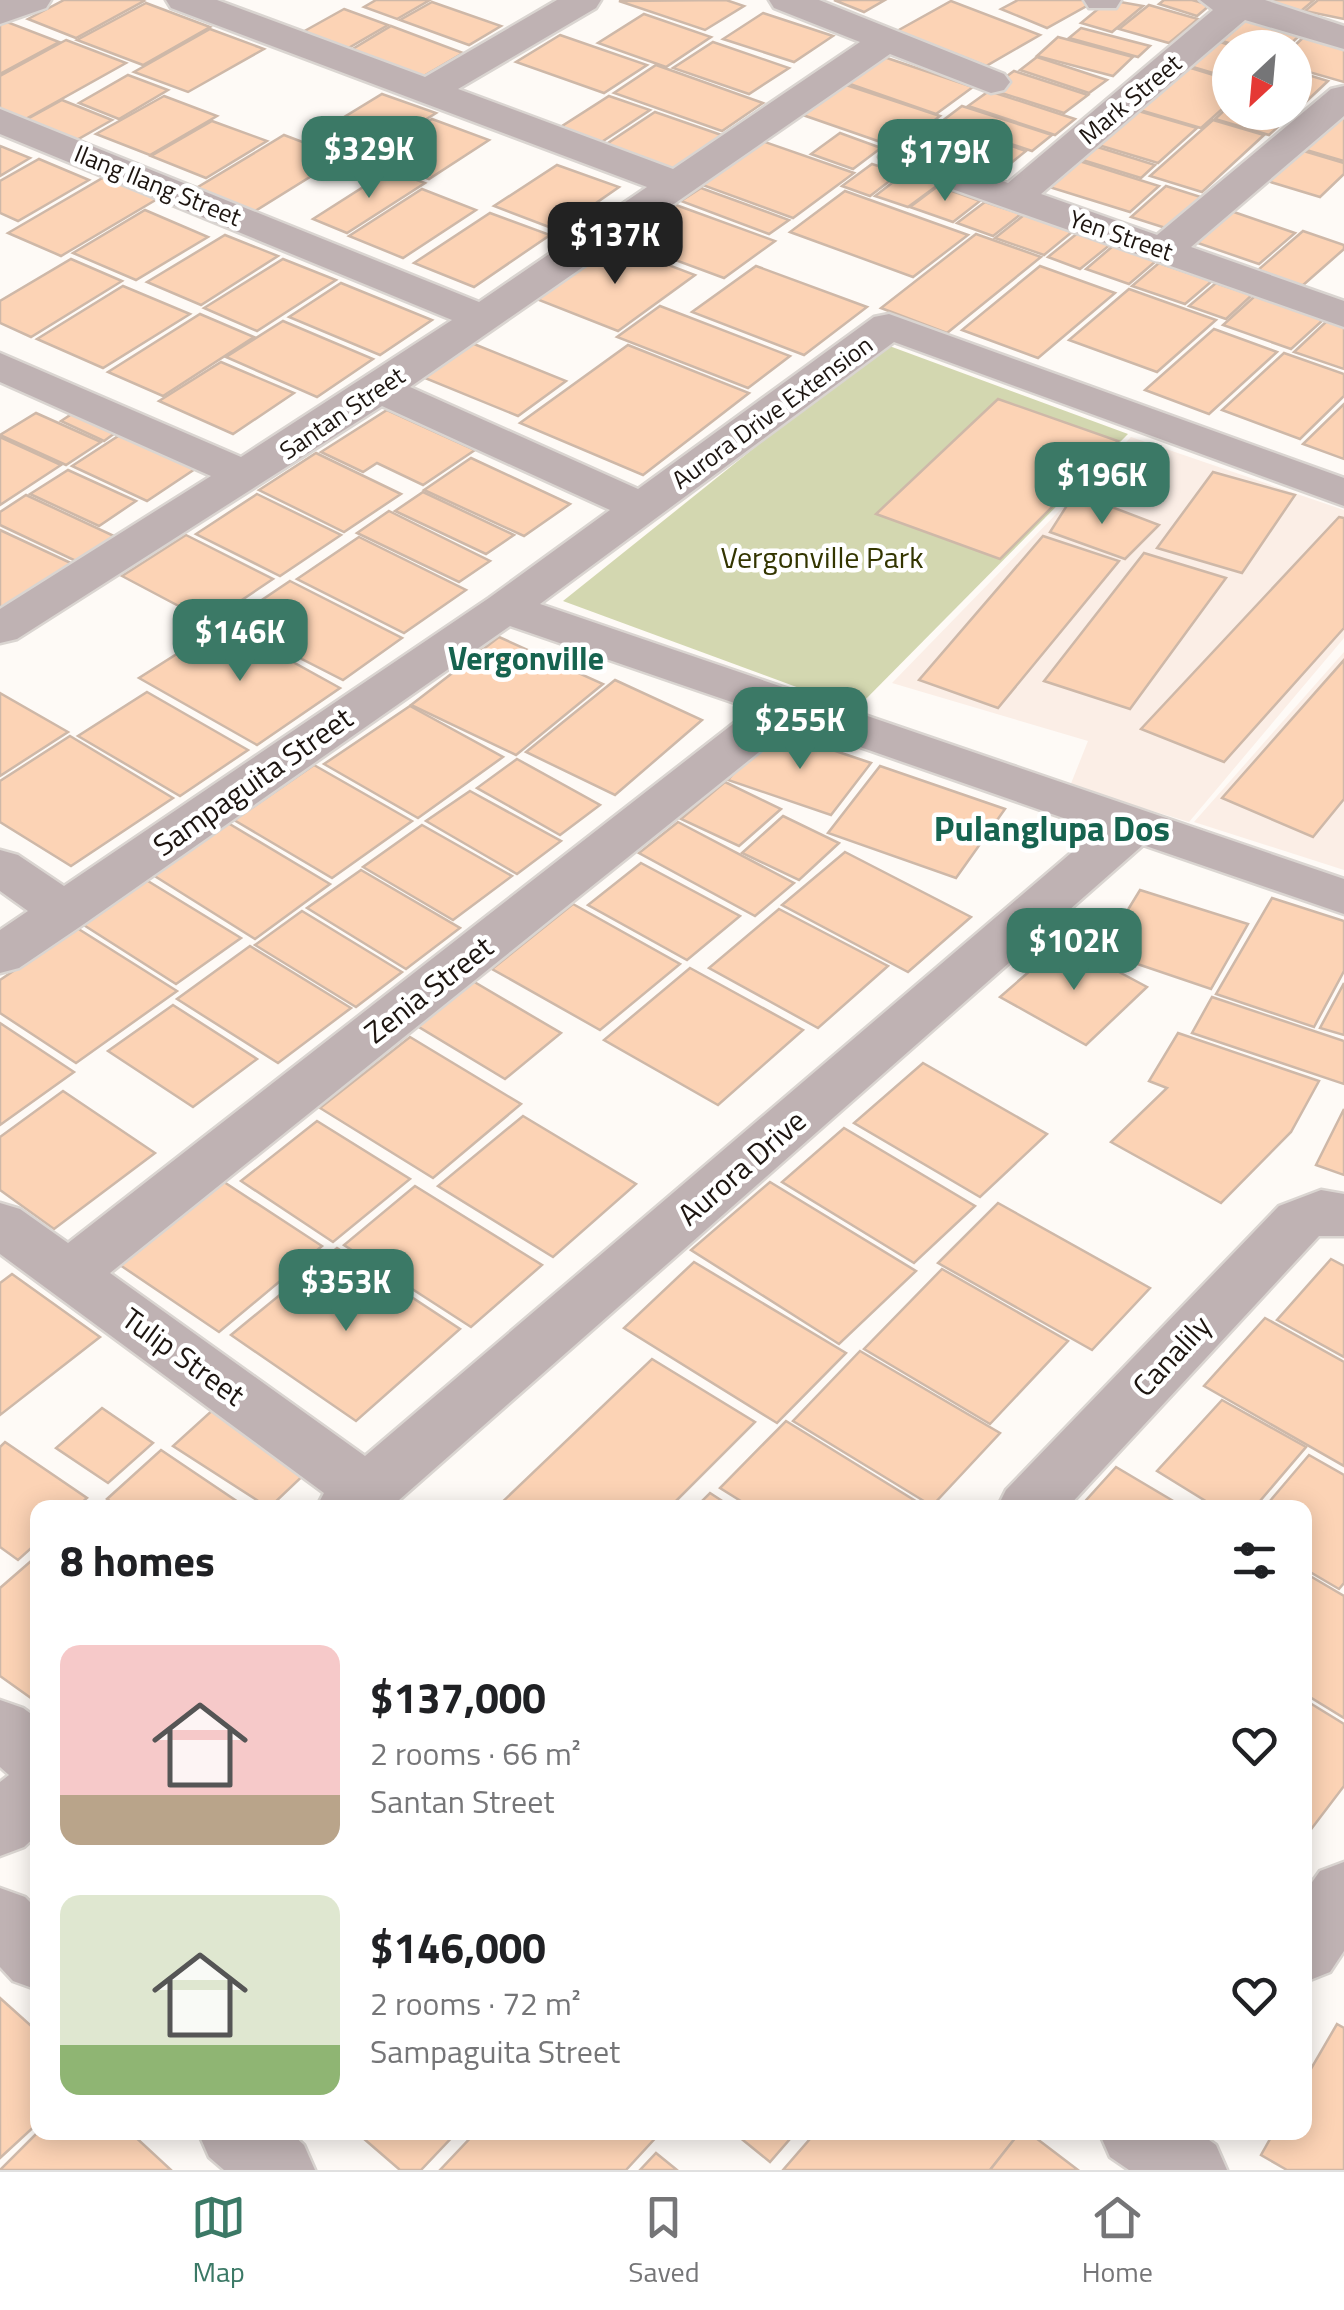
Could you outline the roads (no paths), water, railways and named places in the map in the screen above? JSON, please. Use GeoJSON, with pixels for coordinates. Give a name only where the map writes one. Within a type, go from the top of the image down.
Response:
{"type":"FeatureCollection","features":[{"type":"Feature","properties":{"kind":"street"},"geometry":{"type":"LineString","coordinates":[[0,13],[33,0]]}},
{"type":"Feature","properties":{"kind":"street"},"geometry":{"type":"LineString","coordinates":[[425,93],[583,0]]}},
{"type":"Feature","properties":{"kind":"street"},"geometry":{"type":"LineString","coordinates":[[787,0],[991,82]]}},
{"type":"Feature","properties":{"kind":"street"},"geometry":{"type":"LineString","coordinates":[[194,1],[425,93],[676,184]]}},
{"type":"Feature","properties":{"kind":"street"},"geometry":{"type":"LineString","coordinates":[[1234,2],[1344,38]]}},
{"type":"Feature","properties":{"kind":"street","name":"Mark Street"},"geometry":{"type":"LineString","coordinates":[[1013,198],[1234,2]]}},
{"type":"Feature","properties":{"kind":"street","name":"Santan Street"},"geometry":{"type":"LineString","coordinates":[[0,629],[248,476],[888,40]]}},
{"type":"Feature","properties":{"kind":"street"},"geometry":{"type":"LineString","coordinates":[[1164,250],[1344,96]]}},
{"type":"Feature","properties":{"kind":"street","name":"Ilang Ilang Street"},"geometry":{"type":"LineString","coordinates":[[0,120],[482,318]]}},
{"type":"Feature","properties":{"kind":"street","name":"Yen Street"},"geometry":{"type":"LineString","coordinates":[[898,156],[1340,308]]}},
{"type":"Feature","properties":{"kind":"street","name":"Aurora Drive Extension"},"geometry":{"type":"LineString","coordinates":[[506,608],[889,326],[1344,493]]}},
{"type":"Feature","properties":{"kind":"street"},"geometry":{"type":"LineString","coordinates":[[11,382],[248,476]]}},
{"type":"Feature","properties":{"kind":"street"},"geometry":{"type":"LineString","coordinates":[[379,389],[642,508]]}},
{"type":"Feature","properties":{"kind":"street"},"geometry":{"type":"LineString","coordinates":[[506,608],[1344,897]]}},
{"type":"Feature","properties":{"kind":"street","name":"Sampaguita Street"},"geometry":{"type":"LineString","coordinates":[[0,955],[506,608]]}},
{"type":"Feature","properties":{"kind":"street","name":"Zenia Street"},"geometry":{"type":"LineString","coordinates":[[68,1275],[789,704]]}},
{"type":"Feature","properties":{"kind":"street","name":"Aurora Drive"},"geometry":{"type":"LineString","coordinates":[[356,1499],[1135,825]]}},
{"type":"Feature","properties":{"kind":"street"},"geometry":{"type":"LineString","coordinates":[[0,867],[66,912]]}},
{"type":"Feature","properties":{"kind":"street","name":"Canalily"},"geometry":{"type":"LineString","coordinates":[[1036,1500],[1299,1220],[1332,1213]]}},
{"type":"Feature","properties":{"kind":"street","name":"Tulip Street"},"geometry":{"type":"LineString","coordinates":[[0,1224],[356,1499]]}},
{"type":"Feature","properties":{"kind":"street"},"geometry":{"type":"LineString","coordinates":[[0,1728],[30,1753]]}},
{"type":"Feature","properties":{"kind":"street"},"geometry":{"type":"LineString","coordinates":[[0,1826],[30,1798]]}},
{"type":"Feature","properties":{"kind":"street"},"geometry":{"type":"LineString","coordinates":[[1312,1940],[1344,1893]]}},
{"type":"Feature","properties":{"kind":"street"},"geometry":{"type":"LineString","coordinates":[[0,1919],[30,1950]]}},
{"type":"Feature","properties":{"kind":"street"},"geometry":{"type":"LineString","coordinates":[[244,2140],[278,2170]]}},
{"type":"Feature","properties":{"kind":"district","name":"Vergonville"},"geometry":{"type":"Point","coordinates":[526,659]}},
{"type":"Feature","properties":{"kind":"district","name":"Pulanglupa Dos"},"geometry":{"type":"Point","coordinates":[1052,829]}},
{"type":"Feature","properties":{"kind":"park label","name":"Vergonville Park"},"geometry":{"type":"Point","coordinates":[822,558]}}]}
